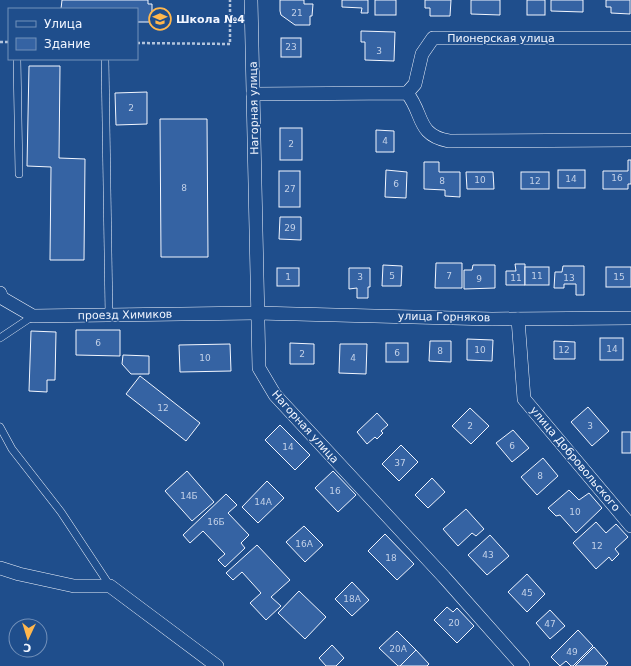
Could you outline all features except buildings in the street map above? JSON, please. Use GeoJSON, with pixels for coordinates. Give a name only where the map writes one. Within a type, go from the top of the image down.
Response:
{"type":"FeatureCollection","features":[{"type":"Feature","properties":{"kind":"street","name":"Нагорная улица"},"geometry":{"type":"LineString","coordinates":[[251,0],[259,368],[275,395],[444,577],[523,666]]}},
{"type":"Feature","properties":{"kind":"street","name":"Пионерская улица"},"geometry":{"type":"LineString","coordinates":[[407,93],[415,84],[422,54],[433,38],[631,38]]}},
{"type":"Feature","properties":{"kind":"street"},"geometry":{"type":"LineString","coordinates":[[253,94],[407,93],[413,100],[421,120],[429,134],[438,139],[449,141],[631,140]]}},
{"type":"Feature","properties":{"kind":"street"},"geometry":{"type":"LineString","coordinates":[[0,293],[2,298],[33,316]]}},
{"type":"Feature","properties":{"kind":"street","name":"проезд Химиков"},"geometry":{"type":"LineString","coordinates":[[33,316],[257,313]]}},
{"type":"Feature","properties":{"kind":"street","name":"улица Горняков"},"geometry":{"type":"LineString","coordinates":[[257,313],[518,319],[631,318]]}},
{"type":"Feature","properties":{"kind":"street","name":"улица Добровольского"},"geometry":{"type":"LineString","coordinates":[[518,319],[524,399],[631,526]]}},
{"type":"Feature","properties":{"kind":"street"},"geometry":{"type":"LineString","coordinates":[[0,568],[19,574],[74,586],[110,586],[217,666]]}},
{"type":"Feature","properties":{"kind":"lane"},"geometry":{"type":"LineString","coordinates":[[17,60],[19,174]]}},
{"type":"Feature","properties":{"kind":"lane"},"geometry":{"type":"LineString","coordinates":[[105,60],[110,315]]}},
{"type":"Feature","properties":{"kind":"lane"},"geometry":{"type":"LineString","coordinates":[[0,338],[33,316]]}},
{"type":"Feature","properties":{"kind":"lane"},"geometry":{"type":"LineString","coordinates":[[0,427],[12,449],[61,512],[110,586]]}},
{"type":"Feature","properties":{"kind":"path"},"geometry":{"type":"LineString","coordinates":[[138,43],[230,44],[230,0]]}},
{"type":"Feature","properties":{"kind":"place","name":"Школа №4"},"geometry":{"type":"Point","coordinates":[160,19]}}]}
